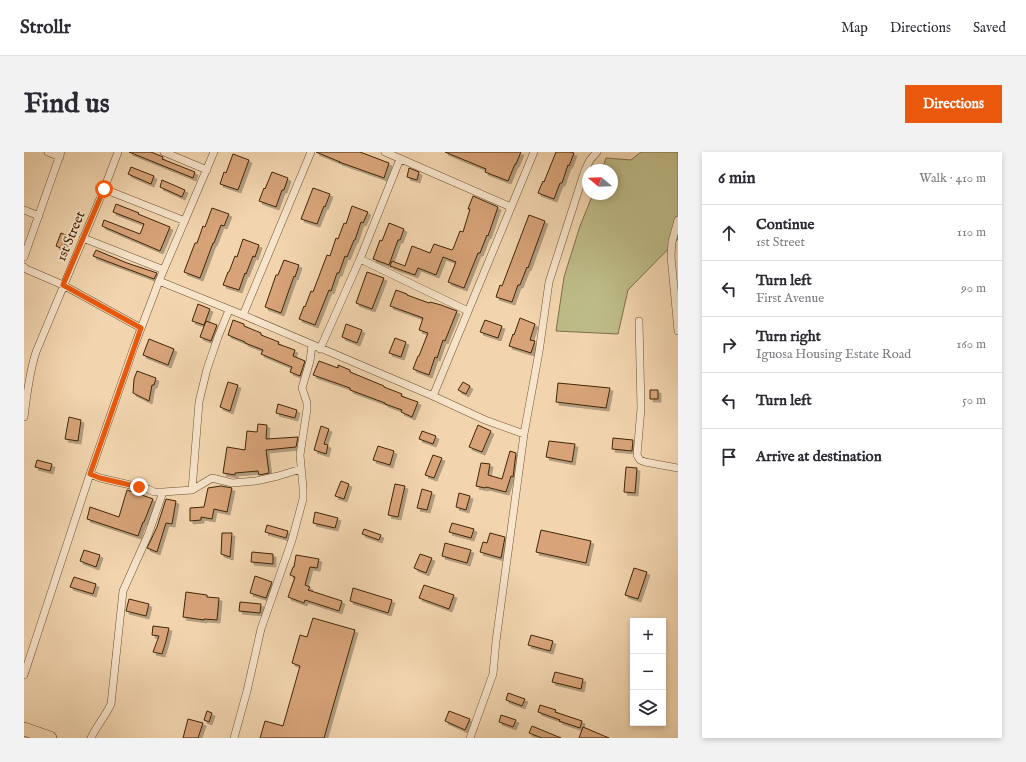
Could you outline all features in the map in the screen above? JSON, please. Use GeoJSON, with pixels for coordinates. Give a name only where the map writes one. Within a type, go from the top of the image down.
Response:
{"type":"FeatureCollection","features":[{"type":"Feature","properties":{"kind":"highway"},"geometry":{"type":"LineString","coordinates":[[24,729],[50,738]]}},
{"type":"Feature","properties":{"kind":"street"},"geometry":{"type":"LineString","coordinates":[[24,257],[61,154],[48,152]]}},
{"type":"Feature","properties":{"kind":"street","name":"1st Street"},"geometry":{"type":"LineString","coordinates":[[24,417],[27,378],[32,363],[118,152]]}},
{"type":"Feature","properties":{"kind":"street"},"geometry":{"type":"LineString","coordinates":[[164,152],[207,170]]}},
{"type":"Feature","properties":{"kind":"street"},"geometry":{"type":"LineString","coordinates":[[24,675],[90,474],[141,328],[159,281],[214,152]]}},
{"type":"Feature","properties":{"kind":"street"},"geometry":{"type":"LineString","coordinates":[[243,315],[311,152]]}},
{"type":"Feature","properties":{"kind":"street"},"geometry":{"type":"LineString","coordinates":[[385,152],[511,206]]}},
{"type":"Feature","properties":{"kind":"street"},"geometry":{"type":"LineString","coordinates":[[433,396],[534,152]]}},
{"type":"Feature","properties":{"kind":"street"},"geometry":{"type":"LineString","coordinates":[[470,738],[493,674],[496,641],[524,434],[539,352],[549,282],[585,170],[590,160],[597,152]]}},
{"type":"Feature","properties":{"kind":"street"},"geometry":{"type":"LineString","coordinates":[[320,349],[360,259],[400,159]]}},
{"type":"Feature","properties":{"kind":"street"},"geometry":{"type":"LineString","coordinates":[[104,189],[185,221]]}},
{"type":"Feature","properties":{"kind":"street"},"geometry":{"type":"LineString","coordinates":[[24,210],[39,216]]}},
{"type":"Feature","properties":{"kind":"street"},"geometry":{"type":"LineString","coordinates":[[678,220],[672,242],[671,256],[678,331]]}},
{"type":"Feature","properties":{"kind":"street"},"geometry":{"type":"LineString","coordinates":[[84,238],[164,270]]}},
{"type":"Feature","properties":{"kind":"street"},"geometry":{"type":"LineString","coordinates":[[360,259],[468,311]]}},
{"type":"Feature","properties":{"kind":"street"},"geometry":{"type":"LineString","coordinates":[[24,267],[63,285],[141,328]]}},
{"type":"Feature","properties":{"kind":"street"},"geometry":{"type":"LineString","coordinates":[[159,281],[433,396],[485,420],[524,434]]}},
{"type":"Feature","properties":{"kind":"street"},"geometry":{"type":"LineString","coordinates":[[192,490],[199,402],[207,369],[229,310]]}},
{"type":"Feature","properties":{"kind":"street"},"geometry":{"type":"LineString","coordinates":[[639,320],[641,408],[637,455],[640,460],[645,462],[678,468]]}},
{"type":"Feature","properties":{"kind":"street"},"geometry":{"type":"LineString","coordinates":[[234,738],[247,691],[261,629],[292,540],[304,499],[300,456],[307,403],[302,385],[310,361],[312,345]]}},
{"type":"Feature","properties":{"kind":"street"},"geometry":{"type":"LineString","coordinates":[[90,474],[100,478],[148,489],[154,492],[163,492],[192,490],[212,478],[232,483],[256,481],[301,469]]}},
{"type":"Feature","properties":{"kind":"street"},"geometry":{"type":"LineString","coordinates":[[91,738],[95,728],[106,714],[110,704],[123,592],[148,535],[163,492]]}},
{"type":"Feature","properties":{"kind":"shaded area"},"geometry":{"type":"Polygon","coordinates":[[[641,152],[678,152],[678,239],[628,290],[618,334],[556,331],[564,277],[580,226],[591,200],[618,200],[618,164],[604,164],[606,158],[631,160],[641,152]]]}},
{"type":"Feature","properties":{"kind":"building"},"geometry":{"type":"Polygon","coordinates":[[[129,152],[151,152],[163,157],[162,159],[195,172],[193,178],[129,152]]]}},
{"type":"Feature","properties":{"kind":"building"},"geometry":{"type":"Polygon","coordinates":[[[316,152],[360,152],[389,163],[384,178],[316,152]]]}},
{"type":"Feature","properties":{"kind":"building"},"geometry":{"type":"Polygon","coordinates":[[[445,152],[521,152],[508,181],[485,172],[486,169],[445,152]]]}},
{"type":"Feature","properties":{"kind":"building"},"geometry":{"type":"Polygon","coordinates":[[[556,152],[574,153],[554,199],[538,193],[556,152]]]}},
{"type":"Feature","properties":{"kind":"building"},"geometry":{"type":"Polygon","coordinates":[[[233,154],[249,160],[238,190],[220,184],[233,154]]]}},
{"type":"Feature","properties":{"kind":"building"},"geometry":{"type":"Polygon","coordinates":[[[131,167],[154,176],[151,184],[128,174],[131,167]]]}},
{"type":"Feature","properties":{"kind":"building"},"geometry":{"type":"Polygon","coordinates":[[[409,168],[419,172],[417,180],[407,177],[409,168]]]}},
{"type":"Feature","properties":{"kind":"building"},"geometry":{"type":"Polygon","coordinates":[[[272,172],[288,178],[276,207],[259,201],[272,172]]]}},
{"type":"Feature","properties":{"kind":"building"},"geometry":{"type":"Polygon","coordinates":[[[162,180],[185,190],[182,197],[160,187],[162,180]]]}},
{"type":"Feature","properties":{"kind":"building"},"geometry":{"type":"Polygon","coordinates":[[[313,188],[330,194],[317,224],[301,219],[313,188]]]}},
{"type":"Feature","properties":{"kind":"building"},"geometry":{"type":"Polygon","coordinates":[[[473,196],[498,207],[488,236],[487,235],[480,253],[478,253],[464,288],[448,282],[456,262],[443,257],[436,275],[418,268],[415,275],[390,266],[392,261],[405,266],[412,246],[430,253],[434,244],[452,250],[460,231],[463,232],[470,209],[468,209],[473,196]]]}},
{"type":"Feature","properties":{"kind":"building"},"geometry":{"type":"Polygon","coordinates":[[[116,204],[170,227],[160,251],[102,226],[104,220],[140,234],[144,224],[113,212],[116,204]]]}},
{"type":"Feature","properties":{"kind":"building"},"geometry":{"type":"Polygon","coordinates":[[[352,206],[368,212],[363,223],[361,222],[355,240],[347,257],[345,256],[339,273],[337,273],[331,291],[329,290],[315,325],[299,319],[311,291],[313,292],[327,255],[330,256],[336,238],[338,239],[344,223],[346,224],[352,206]]]}},
{"type":"Feature","properties":{"kind":"building"},"geometry":{"type":"Polygon","coordinates":[[[212,208],[229,214],[224,226],[221,225],[200,278],[184,272],[195,243],[197,243],[203,226],[205,227],[212,208]]]}},
{"type":"Feature","properties":{"kind":"building"},"geometry":{"type":"Polygon","coordinates":[[[529,215],[545,221],[528,268],[527,267],[520,285],[518,285],[512,302],[496,297],[500,285],[502,286],[529,215]]]}},
{"type":"Feature","properties":{"kind":"building"},"geometry":{"type":"Polygon","coordinates":[[[389,223],[404,229],[400,240],[398,240],[389,265],[373,259],[380,240],[382,241],[389,223]]]}},
{"type":"Feature","properties":{"kind":"building"},"geometry":{"type":"Polygon","coordinates":[[[61,233],[68,236],[63,249],[56,246],[61,233]]]}},
{"type":"Feature","properties":{"kind":"building"},"geometry":{"type":"Polygon","coordinates":[[[243,239],[259,245],[255,257],[253,256],[246,274],[245,273],[239,290],[223,285],[235,256],[237,257],[243,239]]]}},
{"type":"Feature","properties":{"kind":"building"},"geometry":{"type":"Polygon","coordinates":[[[96,250],[127,263],[157,273],[154,279],[93,256],[96,250]]]}},
{"type":"Feature","properties":{"kind":"building"},"geometry":{"type":"Polygon","coordinates":[[[284,260],[299,265],[281,313],[265,307],[276,275],[278,275],[284,260]]]}},
{"type":"Feature","properties":{"kind":"building"},"geometry":{"type":"Polygon","coordinates":[[[367,272],[384,278],[372,309],[356,303],[367,272]]]}},
{"type":"Feature","properties":{"kind":"building"},"geometry":{"type":"Polygon","coordinates":[[[396,290],[429,303],[441,305],[457,311],[445,341],[443,340],[437,358],[435,357],[429,375],[413,369],[428,333],[419,330],[423,318],[390,306],[396,290]]]}},
{"type":"Feature","properties":{"kind":"building"},"geometry":{"type":"Polygon","coordinates":[[[198,304],[210,309],[204,325],[192,321],[198,304]]]}},
{"type":"Feature","properties":{"kind":"building"},"geometry":{"type":"Polygon","coordinates":[[[520,318],[535,324],[530,340],[535,341],[531,353],[509,346],[520,318]]]}},
{"type":"Feature","properties":{"kind":"building"},"geometry":{"type":"Polygon","coordinates":[[[233,320],[261,333],[261,335],[279,342],[278,344],[295,350],[293,356],[305,361],[300,376],[290,372],[292,367],[261,354],[263,350],[228,335],[233,320]]]}},
{"type":"Feature","properties":{"kind":"building"},"geometry":{"type":"Polygon","coordinates":[[[485,320],[502,326],[498,338],[480,332],[485,320]]]}},
{"type":"Feature","properties":{"kind":"building"},"geometry":{"type":"Polygon","coordinates":[[[206,321],[217,325],[211,341],[200,337],[206,321]]]}},
{"type":"Feature","properties":{"kind":"building"},"geometry":{"type":"Polygon","coordinates":[[[346,324],[362,330],[357,343],[342,337],[346,324]]]}},
{"type":"Feature","properties":{"kind":"building"},"geometry":{"type":"Polygon","coordinates":[[[395,338],[406,342],[401,357],[389,353],[395,338]]]}},
{"type":"Feature","properties":{"kind":"building"},"geometry":{"type":"Polygon","coordinates":[[[149,339],[174,349],[168,365],[143,355],[149,339]]]}},
{"type":"Feature","properties":{"kind":"building"},"geometry":{"type":"Polygon","coordinates":[[[319,361],[338,368],[338,365],[350,370],[350,372],[402,394],[401,396],[418,402],[412,417],[401,412],[402,410],[350,390],[350,388],[313,375],[319,361]]]}},
{"type":"Feature","properties":{"kind":"building"},"geometry":{"type":"Polygon","coordinates":[[[137,371],[156,378],[154,385],[152,385],[149,401],[133,393],[134,379],[137,371]]]}},
{"type":"Feature","properties":{"kind":"building"},"geometry":{"type":"Polygon","coordinates":[[[228,382],[238,385],[230,411],[220,407],[228,382]]]}},
{"type":"Feature","properties":{"kind":"building"},"geometry":{"type":"Polygon","coordinates":[[[463,382],[470,386],[466,394],[458,390],[463,382]]]}},
{"type":"Feature","properties":{"kind":"building"},"geometry":{"type":"Polygon","coordinates":[[[558,383],[610,388],[606,408],[556,402],[558,383]]]}},
{"type":"Feature","properties":{"kind":"building"},"geometry":{"type":"Polygon","coordinates":[[[650,390],[658,390],[658,399],[650,399],[650,390]]]}},
{"type":"Feature","properties":{"kind":"building"},"geometry":{"type":"Polygon","coordinates":[[[278,404],[297,410],[295,418],[276,413],[278,404]]]}},
{"type":"Feature","properties":{"kind":"building"},"geometry":{"type":"Polygon","coordinates":[[[69,417],[81,420],[78,441],[65,439],[69,417]]]}},
{"type":"Feature","properties":{"kind":"building"},"geometry":{"type":"Polygon","coordinates":[[[258,424],[267,425],[266,439],[298,437],[296,447],[266,450],[269,473],[259,475],[258,471],[235,473],[235,475],[223,473],[227,447],[245,450],[247,431],[257,432],[258,424]]]}},
{"type":"Feature","properties":{"kind":"building"},"geometry":{"type":"Polygon","coordinates":[[[478,425],[491,431],[482,452],[469,447],[478,425]]]}},
{"type":"Feature","properties":{"kind":"building"},"geometry":{"type":"Polygon","coordinates":[[[321,426],[329,429],[324,444],[328,445],[326,454],[314,450],[321,426]]]}},
{"type":"Feature","properties":{"kind":"building"},"geometry":{"type":"Polygon","coordinates":[[[422,431],[436,436],[433,444],[419,439],[422,431]]]}},
{"type":"Feature","properties":{"kind":"building"},"geometry":{"type":"Polygon","coordinates":[[[613,438],[633,440],[632,451],[612,449],[613,438]]]}},
{"type":"Feature","properties":{"kind":"building"},"geometry":{"type":"Polygon","coordinates":[[[549,441],[575,444],[572,462],[546,457],[549,441]]]}},
{"type":"Feature","properties":{"kind":"building"},"geometry":{"type":"Polygon","coordinates":[[[378,446],[394,451],[390,465],[373,460],[378,446]]]}},
{"type":"Feature","properties":{"kind":"building"},"geometry":{"type":"Polygon","coordinates":[[[510,451],[516,453],[513,477],[511,476],[506,492],[476,486],[481,463],[490,464],[488,475],[502,479],[510,451]]]}},
{"type":"Feature","properties":{"kind":"building"},"geometry":{"type":"Polygon","coordinates":[[[433,455],[442,458],[434,478],[425,475],[433,455]]]}},
{"type":"Feature","properties":{"kind":"building"},"geometry":{"type":"Polygon","coordinates":[[[37,460],[52,464],[50,471],[35,467],[37,460]]]}},
{"type":"Feature","properties":{"kind":"building"},"geometry":{"type":"Polygon","coordinates":[[[626,467],[637,468],[635,493],[624,492],[626,467]]]}},
{"type":"Feature","properties":{"kind":"building"},"geometry":{"type":"Polygon","coordinates":[[[341,481],[349,484],[344,499],[335,496],[341,481]]]}},
{"type":"Feature","properties":{"kind":"building"},"geometry":{"type":"Polygon","coordinates":[[[395,484],[405,486],[398,517],[388,515],[395,484]]]}},
{"type":"Feature","properties":{"kind":"building"},"geometry":{"type":"Polygon","coordinates":[[[221,486],[232,488],[227,512],[214,509],[212,519],[201,517],[201,520],[190,521],[190,508],[204,507],[208,488],[221,486]]]}},
{"type":"Feature","properties":{"kind":"building"},"geometry":{"type":"Polygon","coordinates":[[[422,489],[432,492],[427,510],[417,508],[422,489]]]}},
{"type":"Feature","properties":{"kind":"building"},"geometry":{"type":"Polygon","coordinates":[[[127,490],[153,499],[138,536],[87,519],[90,507],[119,517],[127,490]]]}},
{"type":"Feature","properties":{"kind":"building"},"geometry":{"type":"Polygon","coordinates":[[[459,493],[470,496],[466,510],[456,507],[459,493]]]}},
{"type":"Feature","properties":{"kind":"building"},"geometry":{"type":"Polygon","coordinates":[[[166,499],[176,501],[172,524],[166,523],[157,552],[147,548],[157,527],[166,499]]]}},
{"type":"Feature","properties":{"kind":"building"},"geometry":{"type":"Polygon","coordinates":[[[315,512],[338,518],[335,528],[313,523],[315,512]]]}},
{"type":"Feature","properties":{"kind":"building"},"geometry":{"type":"Polygon","coordinates":[[[452,523],[474,529],[471,538],[449,532],[452,523]]]}},
{"type":"Feature","properties":{"kind":"building"},"geometry":{"type":"Polygon","coordinates":[[[267,525],[288,531],[286,538],[265,532],[267,525]]]}},
{"type":"Feature","properties":{"kind":"building"},"geometry":{"type":"Polygon","coordinates":[[[364,529],[381,535],[379,540],[362,534],[364,529]]]}},
{"type":"Feature","properties":{"kind":"building"},"geometry":{"type":"Polygon","coordinates":[[[541,530],[591,541],[586,563],[536,552],[541,530]]]}},
{"type":"Feature","properties":{"kind":"building"},"geometry":{"type":"Polygon","coordinates":[[[222,533],[232,533],[230,557],[221,554],[222,533]]]}},
{"type":"Feature","properties":{"kind":"building"},"geometry":{"type":"Polygon","coordinates":[[[490,533],[505,537],[501,558],[480,552],[483,542],[487,543],[490,533]]]}},
{"type":"Feature","properties":{"kind":"building"},"geometry":{"type":"Polygon","coordinates":[[[445,543],[471,550],[467,563],[442,556],[445,543]]]}},
{"type":"Feature","properties":{"kind":"building"},"geometry":{"type":"Polygon","coordinates":[[[84,550],[100,555],[96,567],[80,561],[84,550]]]}},
{"type":"Feature","properties":{"kind":"building"},"geometry":{"type":"Polygon","coordinates":[[[252,552],[273,554],[273,564],[251,562],[252,552]]]}},
{"type":"Feature","properties":{"kind":"building"},"geometry":{"type":"Polygon","coordinates":[[[420,554],[432,558],[426,573],[414,568],[420,554]]]}},
{"type":"Feature","properties":{"kind":"building"},"geometry":{"type":"Polygon","coordinates":[[[296,555],[319,559],[317,568],[310,567],[305,585],[310,587],[308,590],[342,601],[339,611],[305,600],[304,603],[288,597],[295,577],[290,575],[294,567],[296,555]]]}},
{"type":"Feature","properties":{"kind":"building"},"geometry":{"type":"Polygon","coordinates":[[[634,568],[647,572],[638,599],[625,595],[634,568]]]}},
{"type":"Feature","properties":{"kind":"building"},"geometry":{"type":"Polygon","coordinates":[[[255,576],[272,582],[266,598],[250,593],[255,576]]]}},
{"type":"Feature","properties":{"kind":"building"},"geometry":{"type":"Polygon","coordinates":[[[74,577],[96,584],[93,594],[70,587],[74,577]]]}},
{"type":"Feature","properties":{"kind":"building"},"geometry":{"type":"Polygon","coordinates":[[[424,585],[454,595],[449,609],[419,598],[424,585]]]}},
{"type":"Feature","properties":{"kind":"building"},"geometry":{"type":"Polygon","coordinates":[[[353,588],[392,600],[388,613],[350,601],[353,588]]]}},
{"type":"Feature","properties":{"kind":"building"},"geometry":{"type":"Polygon","coordinates":[[[186,592],[219,598],[217,620],[183,617],[186,592]]]}},
{"type":"Feature","properties":{"kind":"building"},"geometry":{"type":"Polygon","coordinates":[[[129,599],[149,604],[146,616],[126,611],[129,599]]]}},
{"type":"Feature","properties":{"kind":"building"},"geometry":{"type":"Polygon","coordinates":[[[240,602],[261,604],[260,613],[239,611],[240,602]]]}},
{"type":"Feature","properties":{"kind":"building"},"geometry":{"type":"Polygon","coordinates":[[[313,618],[355,630],[324,738],[260,738],[265,721],[283,726],[300,666],[292,663],[300,635],[307,637],[313,618]]]}},
{"type":"Feature","properties":{"kind":"building"},"geometry":{"type":"Polygon","coordinates":[[[153,626],[169,628],[162,654],[153,652],[159,636],[152,635],[153,626]]]}},
{"type":"Feature","properties":{"kind":"building"},"geometry":{"type":"Polygon","coordinates":[[[531,635],[553,641],[550,651],[528,645],[531,635]]]}},
{"type":"Feature","properties":{"kind":"building"},"geometry":{"type":"Polygon","coordinates":[[[555,672],[583,679],[581,689],[552,682],[555,672]]]}},
{"type":"Feature","properties":{"kind":"building"},"geometry":{"type":"Polygon","coordinates":[[[508,693],[525,699],[522,706],[506,700],[508,693]]]}},
{"type":"Feature","properties":{"kind":"building"},"geometry":{"type":"Polygon","coordinates":[[[540,705],[556,710],[555,712],[582,721],[580,728],[538,712],[540,705]]]}},
{"type":"Feature","properties":{"kind":"building"},"geometry":{"type":"Polygon","coordinates":[[[207,711],[212,713],[209,722],[204,720],[207,711]]]}},
{"type":"Feature","properties":{"kind":"building"},"geometry":{"type":"Polygon","coordinates":[[[449,711],[470,719],[465,730],[445,721],[449,711]]]}},
{"type":"Feature","properties":{"kind":"building"},"geometry":{"type":"Polygon","coordinates":[[[501,715],[516,720],[513,727],[499,722],[501,715]]]}},
{"type":"Feature","properties":{"kind":"building"},"geometry":{"type":"Polygon","coordinates":[[[188,719],[203,723],[198,738],[183,738],[188,719]]]}},
{"type":"Feature","properties":{"kind":"building"},"geometry":{"type":"Polygon","coordinates":[[[532,726],[561,738],[542,738],[529,733],[532,726]]]}},
{"type":"Feature","properties":{"kind":"building"},"geometry":{"type":"Polygon","coordinates":[[[583,727],[609,738],[579,738],[583,727]]]}},
{"type":"Feature","properties":{"kind":"route"},"geometry":{"type":"LineString","coordinates":[[104,189],[63,285],[141,328],[90,474],[100,478],[139,487]]}}]}
